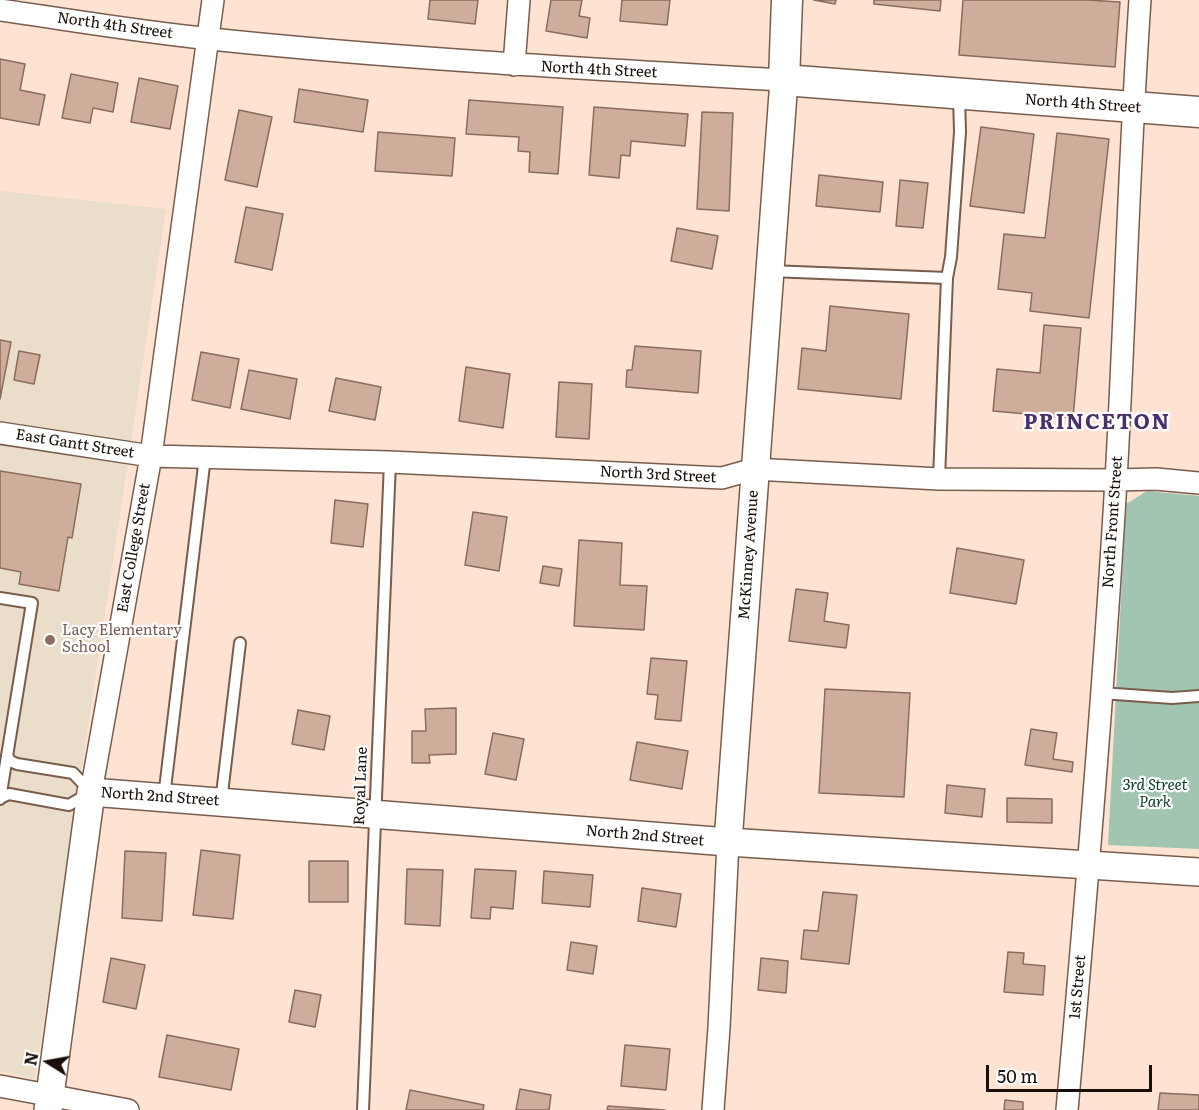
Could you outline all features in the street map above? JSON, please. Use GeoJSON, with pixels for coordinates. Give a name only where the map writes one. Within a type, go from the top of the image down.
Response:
{"type":"FeatureCollection","features":[{"type":"Feature","properties":{"kind":"main road","name":"McKinney Avenue"},"geometry":{"type":"LineString","coordinates":[[784,80],[787,0]]}},
{"type":"Feature","properties":{"kind":"main road","name":"North 4th Street"},"geometry":{"type":"LineString","coordinates":[[784,80],[1199,112]]}},
{"type":"Feature","properties":{"kind":"street","name":"East College Street"},"geometry":{"type":"LineString","coordinates":[[49,1103],[91,792],[151,456],[213,0]]}},
{"type":"Feature","properties":{"kind":"street"},"geometry":{"type":"LineString","coordinates":[[514,65],[519,0]]}},
{"type":"Feature","properties":{"kind":"street","name":"North Front Street"},"geometry":{"type":"LineString","coordinates":[[1090,864],[1116,480],[1132,108],[1140,0]]}},
{"type":"Feature","properties":{"kind":"street","name":"North 4th Street"},"geometry":{"type":"LineString","coordinates":[[0,10],[208,39],[514,65],[784,80]]}},
{"type":"Feature","properties":{"kind":"street","name":"McKinney Avenue"},"geometry":{"type":"LineString","coordinates":[[713,1110],[728,842],[784,80]]}},
{"type":"Feature","properties":{"kind":"street","name":"East Gantt Street"},"geometry":{"type":"LineString","coordinates":[[0,433],[151,456]]}},
{"type":"Feature","properties":{"kind":"street","name":"North 3rd Street"},"geometry":{"type":"LineString","coordinates":[[151,456],[390,462],[722,478],[754,469],[939,479],[1116,480],[1156,478],[1199,483]]}},
{"type":"Feature","properties":{"kind":"street","name":"North 2nd Street"},"geometry":{"type":"LineString","coordinates":[[91,792],[728,842],[1199,872]]}},
{"type":"Feature","properties":{"kind":"street","name":"1st Street"},"geometry":{"type":"LineString","coordinates":[[1067,1110],[1090,864]]}},
{"type":"Feature","properties":{"kind":"street"},"geometry":{"type":"LineString","coordinates":[[0,1086],[49,1103],[128,1110]]}},
{"type":"Feature","properties":{"kind":"lane"},"geometry":{"type":"LineString","coordinates":[[939,479],[947,278],[951,257],[959,154],[959,94]]}},
{"type":"Feature","properties":{"kind":"lane"},"geometry":{"type":"LineString","coordinates":[[770,271],[947,278]]}},
{"type":"Feature","properties":{"kind":"lane"},"geometry":{"type":"LineString","coordinates":[[164,798],[205,457]]}},
{"type":"Feature","properties":{"kind":"lane","name":"Royal Lane"},"geometry":{"type":"LineString","coordinates":[[363,1110],[390,462]]}},
{"type":"Feature","properties":{"kind":"lane"},"geometry":{"type":"LineString","coordinates":[[0,598],[32,603],[0,798]]}},
{"type":"Feature","properties":{"kind":"lane"},"geometry":{"type":"LineString","coordinates":[[221,802],[240,643]]}},
{"type":"Feature","properties":{"kind":"lane"},"geometry":{"type":"LineString","coordinates":[[1101,693],[1172,698],[1199,696]]}},
{"type":"Feature","properties":{"kind":"lane"},"geometry":{"type":"LineString","coordinates":[[0,798],[9,794],[69,805],[91,792],[73,773],[17,764],[10,761],[7,755]]}},
{"type":"Feature","properties":{"kind":"shaded area","name":"Lacy Elementary School"},"geometry":{"type":"Polygon","coordinates":[[[0,191],[166,209],[35,1079],[0,1071],[0,191]]]}},
{"type":"Feature","properties":{"kind":"green space","name":"3rd Street Park"},"geometry":{"type":"Polygon","coordinates":[[[1147,491],[1199,496],[1199,849],[1108,845],[1126,504],[1147,491]]]}},
{"type":"Feature","properties":{"kind":"building"},"geometry":{"type":"Polygon","coordinates":[[[430,0],[478,0],[475,24],[428,19],[430,0]]]}},
{"type":"Feature","properties":{"kind":"building"},"geometry":{"type":"Polygon","coordinates":[[[551,0],[582,0],[579,16],[590,18],[587,38],[546,31],[551,0]]]}},
{"type":"Feature","properties":{"kind":"building"},"geometry":{"type":"Polygon","coordinates":[[[622,0],[670,0],[667,25],[620,21],[622,0]]]}},
{"type":"Feature","properties":{"kind":"building"},"geometry":{"type":"Polygon","coordinates":[[[814,0],[836,0],[835,4],[814,0]]]}},
{"type":"Feature","properties":{"kind":"building"},"geometry":{"type":"Polygon","coordinates":[[[874,0],[941,0],[940,11],[874,4],[874,0]]]}},
{"type":"Feature","properties":{"kind":"building"},"geometry":{"type":"Polygon","coordinates":[[[963,0],[1120,2],[1115,67],[959,55],[963,0]]]}},
{"type":"Feature","properties":{"kind":"building"},"geometry":{"type":"Polygon","coordinates":[[[0,59],[25,64],[20,90],[45,95],[39,125],[0,118],[0,59]]]}},
{"type":"Feature","properties":{"kind":"building"},"geometry":{"type":"Polygon","coordinates":[[[71,74],[118,83],[113,112],[93,108],[90,123],[62,118],[71,74]]]}},
{"type":"Feature","properties":{"kind":"building"},"geometry":{"type":"Polygon","coordinates":[[[139,78],[178,86],[170,129],[131,122],[139,78]]]}},
{"type":"Feature","properties":{"kind":"building"},"geometry":{"type":"Polygon","coordinates":[[[299,89],[368,100],[363,132],[294,122],[299,89]]]}},
{"type":"Feature","properties":{"kind":"building"},"geometry":{"type":"Polygon","coordinates":[[[469,100],[563,107],[558,174],[529,172],[530,152],[518,151],[519,137],[466,134],[469,100]]]}},
{"type":"Feature","properties":{"kind":"building"},"geometry":{"type":"Polygon","coordinates":[[[594,107],[688,114],[685,146],[631,141],[630,156],[621,155],[619,178],[589,175],[594,107]]]}},
{"type":"Feature","properties":{"kind":"building"},"geometry":{"type":"Polygon","coordinates":[[[239,110],[272,117],[257,187],[225,180],[239,110]]]}},
{"type":"Feature","properties":{"kind":"building"},"geometry":{"type":"Polygon","coordinates":[[[702,112],[733,113],[729,211],[697,209],[702,112]]]}},
{"type":"Feature","properties":{"kind":"building"},"geometry":{"type":"Polygon","coordinates":[[[981,127],[1034,134],[1024,213],[970,206],[981,127]]]}},
{"type":"Feature","properties":{"kind":"building"},"geometry":{"type":"Polygon","coordinates":[[[378,132],[455,138],[452,176],[375,171],[378,132]]]}},
{"type":"Feature","properties":{"kind":"building"},"geometry":{"type":"Polygon","coordinates":[[[1057,133],[1109,139],[1089,318],[1030,311],[1032,293],[998,289],[1004,234],[1045,238],[1057,133]]]}},
{"type":"Feature","properties":{"kind":"building"},"geometry":{"type":"Polygon","coordinates":[[[819,175],[883,182],[880,212],[816,206],[819,175]]]}},
{"type":"Feature","properties":{"kind":"building"},"geometry":{"type":"Polygon","coordinates":[[[900,180],[928,183],[923,228],[896,226],[900,180]]]}},
{"type":"Feature","properties":{"kind":"building"},"geometry":{"type":"Polygon","coordinates":[[[246,207],[283,214],[272,270],[235,262],[246,207]]]}},
{"type":"Feature","properties":{"kind":"building"},"geometry":{"type":"Polygon","coordinates":[[[677,228],[718,236],[712,269],[671,261],[677,228]]]}},
{"type":"Feature","properties":{"kind":"building"},"geometry":{"type":"Polygon","coordinates":[[[830,306],[909,314],[901,399],[798,389],[802,348],[826,351],[830,306]]]}},
{"type":"Feature","properties":{"kind":"building"},"geometry":{"type":"Polygon","coordinates":[[[1044,325],[1081,328],[1073,418],[993,411],[997,369],[1040,373],[1044,325]]]}},
{"type":"Feature","properties":{"kind":"building"},"geometry":{"type":"Polygon","coordinates":[[[0,340],[11,342],[0,399],[0,340]]]}},
{"type":"Feature","properties":{"kind":"building"},"geometry":{"type":"Polygon","coordinates":[[[635,346],[701,351],[698,393],[626,387],[627,370],[632,370],[635,346]]]}},
{"type":"Feature","properties":{"kind":"building"},"geometry":{"type":"Polygon","coordinates":[[[19,351],[40,355],[34,384],[14,380],[19,351]]]}},
{"type":"Feature","properties":{"kind":"building"},"geometry":{"type":"Polygon","coordinates":[[[201,352],[239,359],[230,408],[192,400],[201,352]]]}},
{"type":"Feature","properties":{"kind":"building"},"geometry":{"type":"Polygon","coordinates":[[[466,367],[510,374],[503,428],[459,421],[466,367]]]}},
{"type":"Feature","properties":{"kind":"building"},"geometry":{"type":"Polygon","coordinates":[[[249,370],[297,379],[290,419],[241,409],[249,370]]]}},
{"type":"Feature","properties":{"kind":"building"},"geometry":{"type":"Polygon","coordinates":[[[336,378],[381,387],[375,420],[329,411],[336,378]]]}},
{"type":"Feature","properties":{"kind":"building"},"geometry":{"type":"Polygon","coordinates":[[[559,382],[592,384],[589,439],[556,437],[559,382]]]}},
{"type":"Feature","properties":{"kind":"building","name":"Lacy Elementary School"},"geometry":{"type":"Polygon","coordinates":[[[0,471],[81,484],[72,538],[68,537],[59,591],[19,584],[21,572],[0,568],[0,471]]]}},
{"type":"Feature","properties":{"kind":"building"},"geometry":{"type":"Polygon","coordinates":[[[335,500],[368,504],[363,547],[331,543],[335,500]]]}},
{"type":"Feature","properties":{"kind":"building"},"geometry":{"type":"Polygon","coordinates":[[[473,512],[507,517],[499,571],[465,565],[473,512]]]}},
{"type":"Feature","properties":{"kind":"building"},"geometry":{"type":"Polygon","coordinates":[[[579,540],[622,543],[620,585],[647,586],[644,630],[574,626],[579,540]]]}},
{"type":"Feature","properties":{"kind":"building"},"geometry":{"type":"Polygon","coordinates":[[[957,548],[1024,560],[1016,604],[950,593],[957,548]]]}},
{"type":"Feature","properties":{"kind":"building"},"geometry":{"type":"Polygon","coordinates":[[[543,566],[562,569],[559,586],[540,583],[543,566]]]}},
{"type":"Feature","properties":{"kind":"building"},"geometry":{"type":"Polygon","coordinates":[[[796,589],[828,593],[824,621],[849,625],[846,648],[789,641],[796,589]]]}},
{"type":"Feature","properties":{"kind":"building"},"geometry":{"type":"Polygon","coordinates":[[[651,658],[687,661],[681,721],[655,719],[658,695],[647,694],[651,658]]]}},
{"type":"Feature","properties":{"kind":"building"},"geometry":{"type":"Polygon","coordinates":[[[825,689],[910,693],[904,797],[819,793],[825,689]]]}},
{"type":"Feature","properties":{"kind":"building"},"geometry":{"type":"Polygon","coordinates":[[[456,708],[456,754],[429,755],[430,763],[412,763],[412,731],[426,731],[425,709],[456,708]]]}},
{"type":"Feature","properties":{"kind":"building"},"geometry":{"type":"Polygon","coordinates":[[[298,710],[330,716],[324,750],[292,744],[298,710]]]}},
{"type":"Feature","properties":{"kind":"building"},"geometry":{"type":"Polygon","coordinates":[[[1031,729],[1057,733],[1053,759],[1073,762],[1072,772],[1025,765],[1031,729]]]}},
{"type":"Feature","properties":{"kind":"building"},"geometry":{"type":"Polygon","coordinates":[[[493,733],[524,739],[516,780],[485,774],[493,733]]]}},
{"type":"Feature","properties":{"kind":"building"},"geometry":{"type":"Polygon","coordinates":[[[637,742],[688,751],[682,789],[630,780],[637,742]]]}},
{"type":"Feature","properties":{"kind":"building"},"geometry":{"type":"Polygon","coordinates":[[[947,785],[985,789],[982,817],[945,813],[947,785]]]}},
{"type":"Feature","properties":{"kind":"building"},"geometry":{"type":"Polygon","coordinates":[[[1007,798],[1052,799],[1052,823],[1007,822],[1007,798]]]}},
{"type":"Feature","properties":{"kind":"building"},"geometry":{"type":"Polygon","coordinates":[[[201,850],[240,855],[233,919],[193,915],[201,850]]]}},
{"type":"Feature","properties":{"kind":"building"},"geometry":{"type":"Polygon","coordinates":[[[125,851],[166,853],[162,921],[122,918],[125,851]]]}},
{"type":"Feature","properties":{"kind":"building"},"geometry":{"type":"Polygon","coordinates":[[[309,861],[348,861],[348,902],[309,902],[309,861]]]}},
{"type":"Feature","properties":{"kind":"building"},"geometry":{"type":"Polygon","coordinates":[[[407,869],[443,870],[440,926],[405,924],[407,869]]]}},
{"type":"Feature","properties":{"kind":"building"},"geometry":{"type":"Polygon","coordinates":[[[475,869],[516,871],[513,909],[491,907],[490,919],[471,918],[475,869]]]}},
{"type":"Feature","properties":{"kind":"building"},"geometry":{"type":"Polygon","coordinates":[[[544,871],[593,875],[590,907],[542,903],[544,871]]]}},
{"type":"Feature","properties":{"kind":"building"},"geometry":{"type":"Polygon","coordinates":[[[642,888],[681,894],[676,927],[638,921],[642,888]]]}},
{"type":"Feature","properties":{"kind":"building"},"geometry":{"type":"Polygon","coordinates":[[[823,892],[857,895],[849,964],[801,959],[804,930],[818,931],[823,892]]]}},
{"type":"Feature","properties":{"kind":"building"},"geometry":{"type":"Polygon","coordinates":[[[571,942],[597,946],[593,974],[567,970],[571,942]]]}},
{"type":"Feature","properties":{"kind":"building"},"geometry":{"type":"Polygon","coordinates":[[[1008,952],[1024,953],[1023,964],[1045,966],[1043,995],[1004,992],[1008,952]]]}},
{"type":"Feature","properties":{"kind":"building"},"geometry":{"type":"Polygon","coordinates":[[[111,958],[145,965],[136,1009],[103,1002],[111,958]]]}},
{"type":"Feature","properties":{"kind":"building"},"geometry":{"type":"Polygon","coordinates":[[[761,958],[788,961],[786,993],[758,990],[761,958]]]}},
{"type":"Feature","properties":{"kind":"building"},"geometry":{"type":"Polygon","coordinates":[[[295,990],[321,995],[315,1027],[289,1022],[295,990]]]}},
{"type":"Feature","properties":{"kind":"building"},"geometry":{"type":"Polygon","coordinates":[[[167,1035],[239,1049],[231,1090],[159,1077],[167,1035]]]}},
{"type":"Feature","properties":{"kind":"building"},"geometry":{"type":"Polygon","coordinates":[[[625,1045],[670,1049],[666,1090],[621,1086],[625,1045]]]}},
{"type":"Feature","properties":{"kind":"building"},"geometry":{"type":"Polygon","coordinates":[[[520,1089],[551,1095],[549,1110],[516,1110],[520,1089]]]}},
{"type":"Feature","properties":{"kind":"building"},"geometry":{"type":"Polygon","coordinates":[[[410,1090],[484,1105],[483,1110],[406,1110],[410,1090]]]}},
{"type":"Feature","properties":{"kind":"building"},"geometry":{"type":"Polygon","coordinates":[[[1160,1093],[1199,1095],[1199,1110],[1158,1110],[1160,1093]]]}},
{"type":"Feature","properties":{"kind":"building"},"geometry":{"type":"Polygon","coordinates":[[[1005,1100],[1023,1102],[1023,1110],[1004,1110],[1005,1100]]]}},
{"type":"Feature","properties":{"kind":"building"},"geometry":{"type":"Polygon","coordinates":[[[608,1106],[665,1110],[607,1110],[608,1106]]]}},
{"type":"Feature","properties":{"kind":"place","name":"Lacy Elementary School"},"geometry":{"type":"Point","coordinates":[50,640]}},
{"type":"Feature","properties":{"kind":"district","name":"PRINCETON"},"geometry":{"type":"Point","coordinates":[1097,423]}}]}
